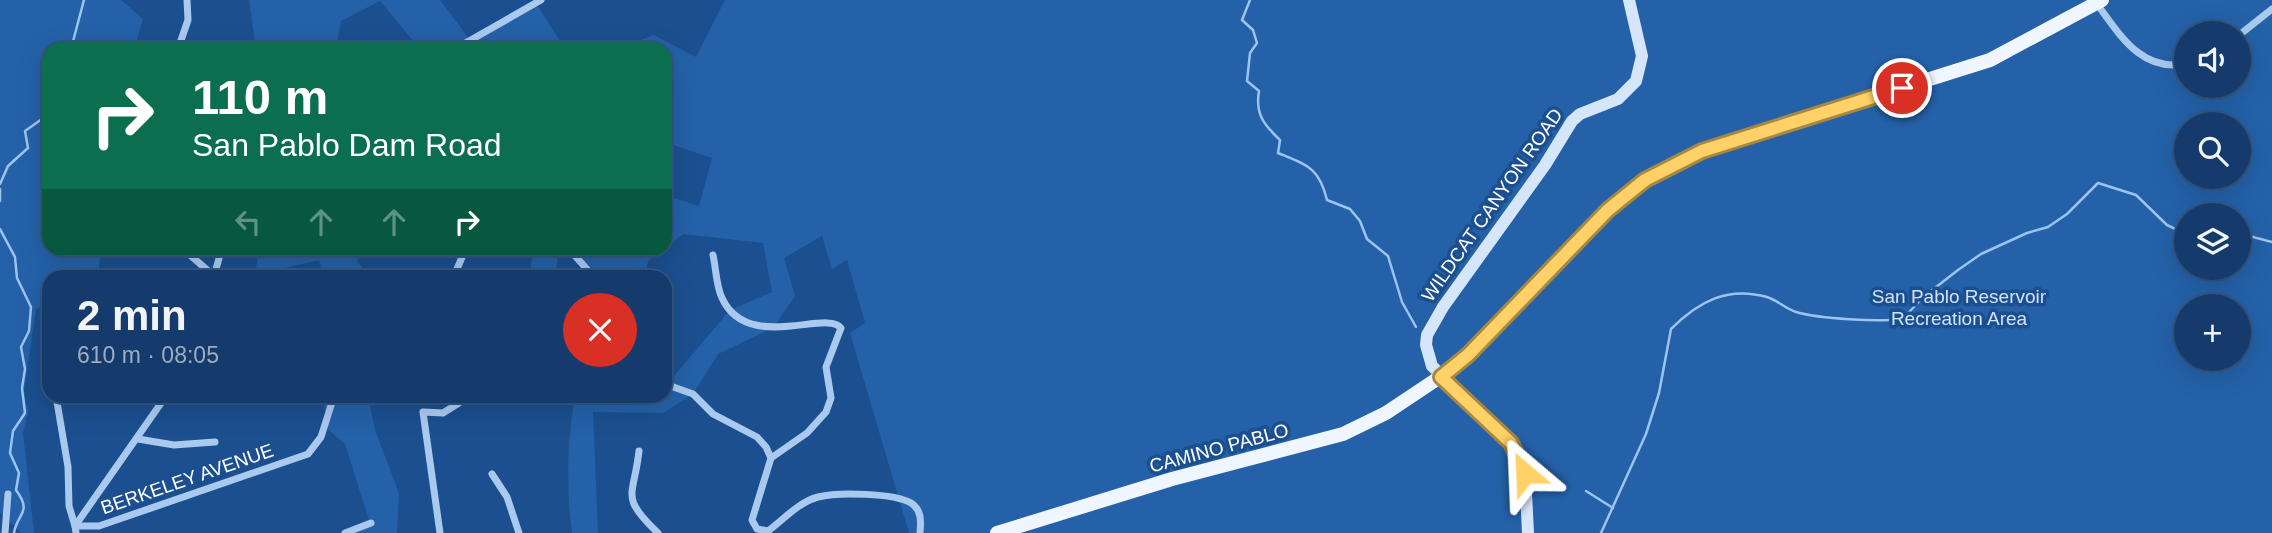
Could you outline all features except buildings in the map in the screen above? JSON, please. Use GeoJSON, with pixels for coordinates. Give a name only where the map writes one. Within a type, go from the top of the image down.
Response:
{"type":"FeatureCollection","features":[{"type":"Feature","properties":{"kind":"main road","name":"CAMINO PABLO"},"geometry":{"type":"LineString","coordinates":[[998,533],[1172,479],[1343,434],[1386,413],[1441,377],[1468,355],[1608,210],[1645,180],[1702,151],[1990,60],[2100,2]]}},
{"type":"Feature","properties":{"kind":"street"},"geometry":{"type":"LineString","coordinates":[[180,42],[188,20],[187,0]]}},
{"type":"Feature","properties":{"kind":"street"},"geometry":{"type":"LineString","coordinates":[[467,42],[541,0]]}},
{"type":"Feature","properties":{"kind":"street","name":"WILDCAT CANYON ROAD"},"geometry":{"type":"LineString","coordinates":[[1441,377],[1431,365],[1426,345],[1437,315],[1533,183],[1572,121],[1580,114],[1618,99],[1636,81],[1642,56],[1629,0]]}},
{"type":"Feature","properties":{"kind":"street"},"geometry":{"type":"LineString","coordinates":[[2100,2],[2134,51],[2162,64],[2174,64]]}},
{"type":"Feature","properties":{"kind":"street"},"geometry":{"type":"LineString","coordinates":[[2251,26],[2272,9]]}},
{"type":"Feature","properties":{"kind":"street"},"geometry":{"type":"LineString","coordinates":[[713,255],[722,298],[737,316],[763,327],[831,322],[841,328],[827,368],[831,398],[826,412],[807,433],[771,458],[752,520],[755,527],[768,531],[803,503],[841,494],[900,499],[912,503],[921,518],[920,533]]}},
{"type":"Feature","properties":{"kind":"street"},"geometry":{"type":"LineString","coordinates":[[191,256],[207,270]]}},
{"type":"Feature","properties":{"kind":"street"},"geometry":{"type":"LineString","coordinates":[[575,256],[588,270]]}},
{"type":"Feature","properties":{"kind":"street"},"geometry":{"type":"LineString","coordinates":[[1441,377],[1511,443],[1525,473],[1528,533]]}},
{"type":"Feature","properties":{"kind":"street"},"geometry":{"type":"LineString","coordinates":[[672,386],[693,394],[713,414],[757,437],[771,458]]}},
{"type":"Feature","properties":{"kind":"street"},"geometry":{"type":"LineString","coordinates":[[57,403],[68,467],[69,506],[76,530]]}},
{"type":"Feature","properties":{"kind":"street"},"geometry":{"type":"LineString","coordinates":[[76,530],[161,403]]}},
{"type":"Feature","properties":{"kind":"street","name":"BERKELEY AVENUE"},"geometry":{"type":"LineString","coordinates":[[76,530],[99,526],[308,454],[321,437],[332,403]]}},
{"type":"Feature","properties":{"kind":"street"},"geometry":{"type":"LineString","coordinates":[[440,533],[423,412],[443,413],[459,403]]}},
{"type":"Feature","properties":{"kind":"street"},"geometry":{"type":"LineString","coordinates":[[138,439],[173,445],[215,442]]}},
{"type":"Feature","properties":{"kind":"street"},"geometry":{"type":"LineString","coordinates":[[639,452],[631,493],[634,509],[658,533]]}},
{"type":"Feature","properties":{"kind":"street"},"geometry":{"type":"LineString","coordinates":[[492,474],[507,497],[519,533]]}},
{"type":"Feature","properties":{"kind":"street"},"geometry":{"type":"LineString","coordinates":[[5,533],[8,494]]}},
{"type":"Feature","properties":{"kind":"street"},"geometry":{"type":"LineString","coordinates":[[345,533],[371,523]]}},
{"type":"Feature","properties":{"kind":"green space"},"geometry":{"type":"Polygon","coordinates":[[[0,0],[121,0],[143,19],[136,42],[42,42],[42,256],[100,256],[99,270],[42,270],[42,307],[36,309],[24,391],[28,411],[23,433],[34,533],[22,533],[0,513],[0,0]]]}},
{"type":"Feature","properties":{"kind":"green space"},"geometry":{"type":"Polygon","coordinates":[[[249,0],[440,0],[470,40],[536,3],[561,42],[414,42],[380,1],[341,21],[337,42],[255,42],[249,0]]]}},
{"type":"Feature","properties":{"kind":"green space","name":"San Pablo Reservoir Recreation Area"},"geometry":{"type":"Polygon","coordinates":[[[725,0],[2272,0],[2272,533],[909,533],[850,333],[865,323],[847,260],[832,269],[822,236],[784,258],[795,296],[773,328],[718,354],[693,394],[663,413],[593,412],[598,533],[572,533],[568,464],[574,403],[672,403],[672,374],[674,376],[730,310],[772,292],[763,243],[683,234],[672,243],[672,197],[699,206],[712,158],[672,144],[672,44],[696,57],[725,0]]]}},
{"type":"Feature","properties":{"kind":"green space"},"geometry":{"type":"Polygon","coordinates":[[[654,35],[667,42],[635,42],[654,35]]]}},
{"type":"Feature","properties":{"kind":"green space"},"geometry":{"type":"Polygon","coordinates":[[[258,256],[358,256],[357,261],[364,270],[322,270],[319,260],[276,270],[256,270],[258,256]]]}},
{"type":"Feature","properties":{"kind":"green space"},"geometry":{"type":"Polygon","coordinates":[[[533,256],[558,256],[556,270],[530,270],[533,256]]]}},
{"type":"Feature","properties":{"kind":"green space"},"geometry":{"type":"Polygon","coordinates":[[[574,256],[655,256],[648,261],[646,270],[587,270],[574,256]]]}},
{"type":"Feature","properties":{"kind":"green space"},"geometry":{"type":"Polygon","coordinates":[[[323,403],[369,403],[375,430],[399,493],[397,533],[359,533],[358,528],[370,523],[345,444],[324,426],[326,417],[323,403]]]}},
{"type":"Feature","properties":{"kind":"waterway"},"geometry":{"type":"LineString","coordinates":[[73,42],[84,0]]}},
{"type":"Feature","properties":{"kind":"waterway"},"geometry":{"type":"LineString","coordinates":[[1250,0],[1242,20],[1253,30],[1257,43],[1250,53],[1247,81],[1259,91],[1258,106],[1262,118],[1280,140],[1278,153],[1297,161],[1316,174],[1327,200],[1350,209],[1360,221],[1367,239],[1388,256],[1402,302],[1416,327]]}},
{"type":"Feature","properties":{"kind":"waterway"},"geometry":{"type":"LineString","coordinates":[[0,184],[8,166],[28,148],[25,131],[42,119]]}},
{"type":"Feature","properties":{"kind":"waterway"},"geometry":{"type":"LineString","coordinates":[[1601,533],[1646,434],[1659,393],[1671,329],[1703,304],[1727,295],[1753,294],[1771,298],[1792,311],[1807,314],[1849,319],[1903,319],[1922,298],[1958,270],[1981,254],[2027,233],[2048,227],[2067,214],[2098,183],[2136,195],[2167,225],[2174,228]]}},
{"type":"Feature","properties":{"kind":"waterway"},"geometry":{"type":"LineString","coordinates":[[0,189],[0,201]]}},
{"type":"Feature","properties":{"kind":"waterway"},"geometry":{"type":"LineString","coordinates":[[0,229],[15,257],[17,278],[31,307],[29,331],[21,347],[25,369],[22,388],[25,413],[13,431],[10,453],[19,473],[16,490],[24,508],[14,533]]}},
{"type":"Feature","properties":{"kind":"waterway"},"geometry":{"type":"LineString","coordinates":[[2251,236],[2272,242]]}},
{"type":"Feature","properties":{"kind":"waterway"},"geometry":{"type":"LineString","coordinates":[[1586,491],[1613,508]]}},
{"type":"Feature","properties":{"kind":"route"},"geometry":{"type":"LineString","coordinates":[[1525,473],[1511,443],[1441,377],[1468,355],[1608,210],[1645,180],[1702,151],[1902,88]]}}]}
